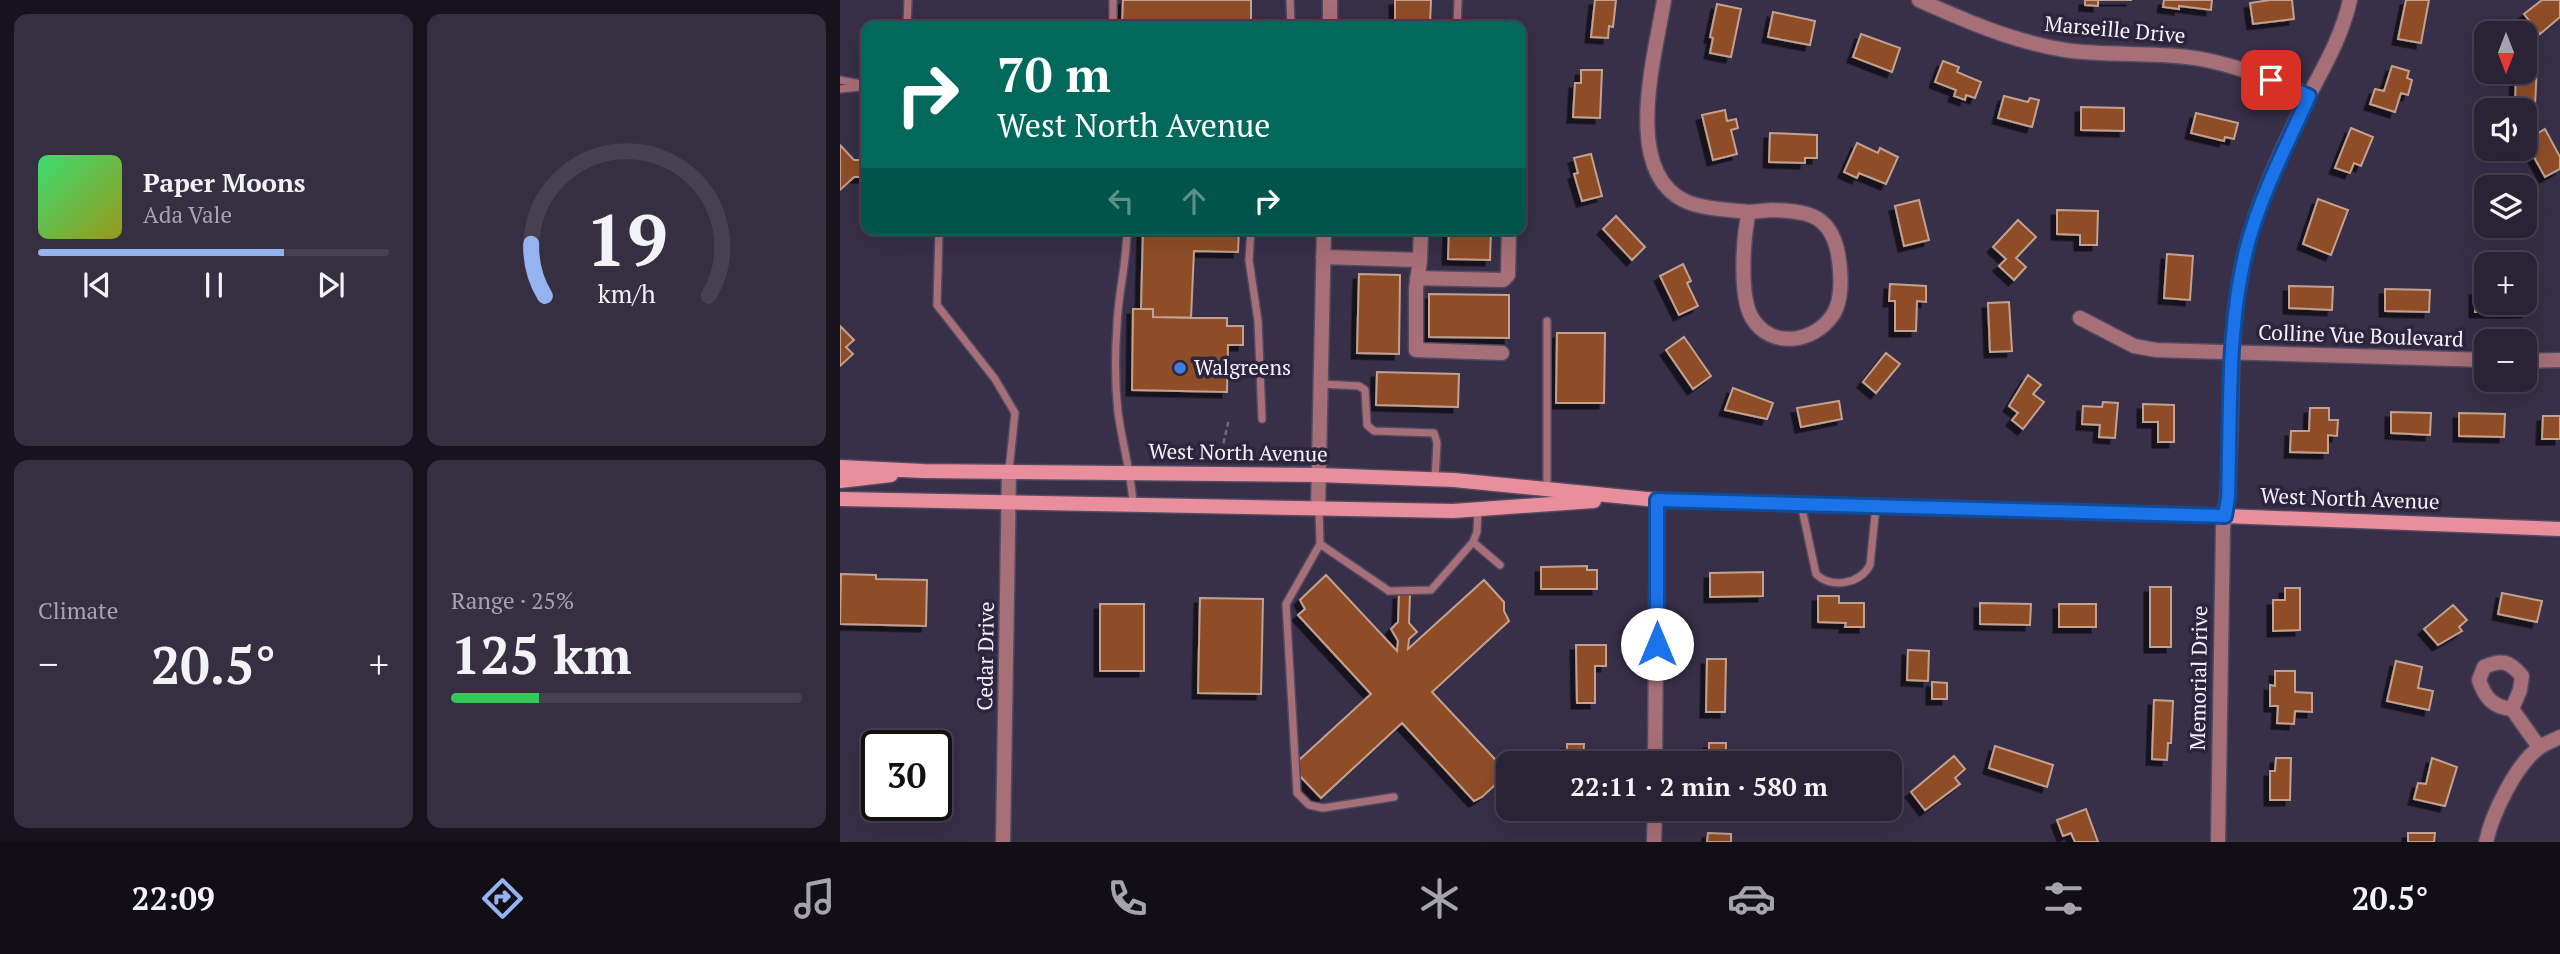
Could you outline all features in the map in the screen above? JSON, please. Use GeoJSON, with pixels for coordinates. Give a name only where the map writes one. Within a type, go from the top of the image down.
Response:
{"type":"FeatureCollection","features":[{"type":"Feature","properties":{"kind":"main road","name":"West North Avenue"},"geometry":{"type":"LineString","coordinates":[[840,467],[923,471],[1131,471],[1318,475],[1435,480],[1547,497],[2225,516],[2560,529]]}},
{"type":"Feature","properties":{"kind":"main road"},"geometry":{"type":"LineString","coordinates":[[840,481],[923,471]]}},
{"type":"Feature","properties":{"kind":"main road","name":"West North Avenue"},"geometry":{"type":"LineString","coordinates":[[840,499],[1478,509],[1547,497]]}},
{"type":"Feature","properties":{"kind":"street"},"geometry":{"type":"LineString","coordinates":[[1330,0],[1330,21]]}},
{"type":"Feature","properties":{"kind":"street"},"geometry":{"type":"LineString","coordinates":[[1664,0],[1648,102],[1648,141],[1653,167],[1668,188],[1686,201],[1749,212],[1772,210],[1811,213],[1833,233],[1840,260],[1838,302],[1833,315],[1816,332],[1801,339],[1783,340],[1767,334],[1752,318],[1746,302],[1744,279],[1745,231],[1749,212]]}},
{"type":"Feature","properties":{"kind":"street","name":"Marseille Drive"},"geometry":{"type":"LineString","coordinates":[[1919,0],[2009,37],[2039,45],[2087,53],[2186,57],[2231,66],[2309,96]]}},
{"type":"Feature","properties":{"kind":"street","name":"Memorial Drive"},"geometry":{"type":"LineString","coordinates":[[2218,842],[2220,631],[2237,300],[2247,245],[2264,192],[2334,50],[2350,0]]}},
{"type":"Feature","properties":{"kind":"street"},"geometry":{"type":"LineString","coordinates":[[1318,508],[1324,235]]}},
{"type":"Feature","properties":{"kind":"street"},"geometry":{"type":"LineString","coordinates":[[1421,235],[1416,351],[1502,352]]}},
{"type":"Feature","properties":{"kind":"street"},"geometry":{"type":"LineString","coordinates":[[1417,278],[1503,280],[1508,275],[1509,235]]}},
{"type":"Feature","properties":{"kind":"street"},"geometry":{"type":"LineString","coordinates":[[1323,257],[1420,260]]}},
{"type":"Feature","properties":{"kind":"street","name":"Colline Vue Boulevard"},"geometry":{"type":"LineString","coordinates":[[2080,318],[2134,346],[2156,351],[2474,360]]}},
{"type":"Feature","properties":{"kind":"street"},"geometry":{"type":"LineString","coordinates":[[2537,361],[2560,360]]}},
{"type":"Feature","properties":{"kind":"street","name":"Cedar Drive"},"geometry":{"type":"LineString","coordinates":[[1003,842],[1009,470]]}},
{"type":"Feature","properties":{"kind":"street"},"geometry":{"type":"LineString","coordinates":[[1655,751],[1657,500]]}},
{"type":"Feature","properties":{"kind":"street"},"geometry":{"type":"LineString","coordinates":[[2512,709],[2539,747]]}},
{"type":"Feature","properties":{"kind":"street"},"geometry":{"type":"LineString","coordinates":[[2486,842],[2497,808],[2522,768],[2539,747],[2560,737]]}},
{"type":"Feature","properties":{"kind":"street"},"geometry":{"type":"LineString","coordinates":[[1654,821],[1654,842]]}},
{"type":"Feature","properties":{"kind":"lane"},"geometry":{"type":"LineString","coordinates":[[907,21],[908,0]]}},
{"type":"Feature","properties":{"kind":"lane"},"geometry":{"type":"LineString","coordinates":[[1113,0],[1113,21]]}},
{"type":"Feature","properties":{"kind":"lane"},"geometry":{"type":"LineString","coordinates":[[1290,0],[1291,21]]}},
{"type":"Feature","properties":{"kind":"lane"},"geometry":{"type":"LineString","coordinates":[[1457,21],[1458,0]]}},
{"type":"Feature","properties":{"kind":"lane"},"geometry":{"type":"LineString","coordinates":[[840,80],[861,85]]}},
{"type":"Feature","properties":{"kind":"lane"},"geometry":{"type":"LineString","coordinates":[[840,89],[861,87]]}},
{"type":"Feature","properties":{"kind":"lane"},"geometry":{"type":"LineString","coordinates":[[939,235],[937,305],[995,379],[1015,414],[1009,470]]}},
{"type":"Feature","properties":{"kind":"lane"},"geometry":{"type":"LineString","coordinates":[[1128,235],[1116,325],[1118,411],[1131,471],[1133,503]]}},
{"type":"Feature","properties":{"kind":"lane"},"geometry":{"type":"LineString","coordinates":[[1251,235],[1250,260],[1258,321],[1262,419]]}},
{"type":"Feature","properties":{"kind":"lane"},"geometry":{"type":"LineString","coordinates":[[1547,321],[1547,497]]}},
{"type":"Feature","properties":{"kind":"lane"},"geometry":{"type":"LineString","coordinates":[[1320,384],[1359,386],[1364,390],[1367,425],[1374,431],[1434,433],[1437,443],[1435,480]]}},
{"type":"Feature","properties":{"kind":"lane"},"geometry":{"type":"LineString","coordinates":[[1801,504],[1816,574],[1834,582],[1854,580],[1867,572],[1876,506]]}},
{"type":"Feature","properties":{"kind":"lane"},"geometry":{"type":"LineString","coordinates":[[1318,508],[1320,544],[1286,604],[1297,793],[1309,805],[1323,808],[1394,797]]}},
{"type":"Feature","properties":{"kind":"lane"},"geometry":{"type":"LineString","coordinates":[[1320,544],[1389,591],[1431,590],[1473,542],[1477,532],[1478,509]]}},
{"type":"Feature","properties":{"kind":"lane"},"geometry":{"type":"LineString","coordinates":[[1473,542],[1500,565]]}},
{"type":"Feature","properties":{"kind":"path"},"geometry":{"type":"LineString","coordinates":[[1225,460],[1223,445],[1229,419]]}},
{"type":"Feature","properties":{"kind":"building"},"geometry":{"type":"Polygon","coordinates":[[[1123,0],[1251,0],[1251,21],[1122,21],[1123,0]]]}},
{"type":"Feature","properties":{"kind":"building"},"geometry":{"type":"Polygon","coordinates":[[[1395,0],[1431,0],[1430,21],[1395,21],[1395,0]]]}},
{"type":"Feature","properties":{"kind":"building"},"geometry":{"type":"Polygon","coordinates":[[[1595,0],[1616,0],[1613,27],[1609,26],[1608,38],[1591,37],[1595,0]]]}},
{"type":"Feature","properties":{"kind":"building"},"geometry":{"type":"Polygon","coordinates":[[[2085,0],[2098,0],[2098,6],[2085,5],[2085,0]]]}},
{"type":"Feature","properties":{"kind":"building"},"geometry":{"type":"Polygon","coordinates":[[[2164,0],[2212,0],[2211,10],[2163,7],[2164,0]]]}},
{"type":"Feature","properties":{"kind":"building"},"geometry":{"type":"Polygon","coordinates":[[[2292,0],[2294,19],[2253,24],[2250,3],[2292,0]]]}},
{"type":"Feature","properties":{"kind":"building"},"geometry":{"type":"Polygon","coordinates":[[[2406,0],[2429,0],[2421,43],[2398,39],[2406,0]]]}},
{"type":"Feature","properties":{"kind":"building"},"geometry":{"type":"Polygon","coordinates":[[[2542,0],[2560,0],[2560,17],[2540,34],[2538,21],[2530,21],[2524,14],[2542,0]]]}},
{"type":"Feature","properties":{"kind":"building"},"geometry":{"type":"Polygon","coordinates":[[[1717,4],[1741,9],[1731,57],[1710,53],[1713,38],[1710,37],[1717,4]]]}},
{"type":"Feature","properties":{"kind":"building"},"geometry":{"type":"Polygon","coordinates":[[[1773,12],[1815,21],[1810,45],[1768,37],[1773,12]]]}},
{"type":"Feature","properties":{"kind":"building"},"geometry":{"type":"Polygon","coordinates":[[[1861,34],[1900,48],[1892,72],[1853,57],[1861,34]]]}},
{"type":"Feature","properties":{"kind":"building"},"geometry":{"type":"Polygon","coordinates":[[[1943,61],[1959,67],[1957,72],[1981,82],[1975,98],[1966,95],[1965,100],[1954,96],[1956,90],[1935,82],[1943,61]]]}},
{"type":"Feature","properties":{"kind":"building"},"geometry":{"type":"Polygon","coordinates":[[[2392,66],[2409,71],[2407,78],[2412,80],[2408,95],[2401,93],[2395,112],[2370,104],[2375,89],[2384,91],[2392,66]]]}},
{"type":"Feature","properties":{"kind":"building"},"geometry":{"type":"Polygon","coordinates":[[[1581,70],[1602,70],[1600,118],[1573,117],[1575,83],[1581,83],[1581,70]]]}},
{"type":"Feature","properties":{"kind":"building"},"geometry":{"type":"Polygon","coordinates":[[[2516,84],[2536,84],[2535,98],[2515,98],[2516,84]]]}},
{"type":"Feature","properties":{"kind":"building"},"geometry":{"type":"Polygon","coordinates":[[[2004,96],[2028,102],[2030,98],[2039,100],[2032,127],[1998,118],[2004,96]]]}},
{"type":"Feature","properties":{"kind":"building"},"geometry":{"type":"Polygon","coordinates":[[[2081,107],[2124,108],[2124,131],[2081,130],[2081,107]]]}},
{"type":"Feature","properties":{"kind":"building"},"geometry":{"type":"Polygon","coordinates":[[[1725,110],[1727,121],[1736,119],[1738,128],[1731,130],[1737,154],[1713,160],[1702,115],[1725,110]]]}},
{"type":"Feature","properties":{"kind":"building"},"geometry":{"type":"Polygon","coordinates":[[[2196,113],[2238,123],[2234,139],[2225,137],[2224,141],[2191,133],[2196,113]]]}},
{"type":"Feature","properties":{"kind":"building"},"geometry":{"type":"Polygon","coordinates":[[[2351,128],[2373,137],[2361,166],[2354,163],[2350,173],[2335,168],[2351,128]]]}},
{"type":"Feature","properties":{"kind":"building"},"geometry":{"type":"Polygon","coordinates":[[[2545,129],[2560,157],[2560,169],[2545,177],[2536,161],[2537,134],[2545,129]]]}},
{"type":"Feature","properties":{"kind":"building"},"geometry":{"type":"Polygon","coordinates":[[[1770,133],[1817,135],[1817,158],[1805,158],[1805,163],[1769,162],[1770,133]]]}},
{"type":"Feature","properties":{"kind":"building"},"geometry":{"type":"Polygon","coordinates":[[[1857,143],[1878,153],[1880,148],[1898,157],[1886,184],[1859,173],[1857,178],[1844,172],[1857,143]]]}},
{"type":"Feature","properties":{"kind":"building"},"geometry":{"type":"Polygon","coordinates":[[[840,145],[854,160],[861,160],[861,177],[854,177],[840,190],[840,145]]]}},
{"type":"Feature","properties":{"kind":"building"},"geometry":{"type":"Polygon","coordinates":[[[1591,154],[1602,196],[1582,201],[1574,174],[1578,173],[1574,158],[1591,154]]]}},
{"type":"Feature","properties":{"kind":"building"},"geometry":{"type":"Polygon","coordinates":[[[2318,199],[2348,210],[2331,255],[2303,244],[2318,199]]]}},
{"type":"Feature","properties":{"kind":"building"},"geometry":{"type":"Polygon","coordinates":[[[1919,200],[1929,240],[1904,246],[1895,206],[1919,200]]]}},
{"type":"Feature","properties":{"kind":"building"},"geometry":{"type":"Polygon","coordinates":[[[2057,210],[2098,211],[2097,245],[2080,245],[2080,235],[2057,234],[2057,210]]]}},
{"type":"Feature","properties":{"kind":"building"},"geometry":{"type":"Polygon","coordinates":[[[1616,216],[1645,247],[1632,260],[1603,229],[1616,216]]]}},
{"type":"Feature","properties":{"kind":"building"},"geometry":{"type":"Polygon","coordinates":[[[2018,220],[2036,237],[2016,258],[2026,267],[2014,280],[1999,266],[2006,259],[1993,247],[2018,220]]]}},
{"type":"Feature","properties":{"kind":"building"},"geometry":{"type":"Polygon","coordinates":[[[1143,235],[1239,235],[1238,252],[1194,251],[1191,318],[1153,317],[1153,309],[1141,309],[1143,235]]]}},
{"type":"Feature","properties":{"kind":"building"},"geometry":{"type":"Polygon","coordinates":[[[1449,235],[1491,235],[1490,260],[1448,259],[1449,235]]]}},
{"type":"Feature","properties":{"kind":"building"},"geometry":{"type":"Polygon","coordinates":[[[2167,254],[2193,256],[2190,300],[2164,298],[2167,254]]]}},
{"type":"Feature","properties":{"kind":"building"},"geometry":{"type":"Polygon","coordinates":[[[1683,264],[1691,281],[1687,283],[1698,306],[1679,315],[1660,276],[1683,264]]]}},
{"type":"Feature","properties":{"kind":"building"},"geometry":{"type":"Polygon","coordinates":[[[1359,274],[1400,275],[1399,354],[1357,353],[1359,274]]]}},
{"type":"Feature","properties":{"kind":"building"},"geometry":{"type":"Polygon","coordinates":[[[1890,284],[1926,286],[1926,302],[1917,301],[1916,331],[1895,331],[1895,301],[1889,301],[1890,284]]]}},
{"type":"Feature","properties":{"kind":"building"},"geometry":{"type":"Polygon","coordinates":[[[2289,286],[2333,287],[2332,310],[2289,308],[2289,286]]]}},
{"type":"Feature","properties":{"kind":"building"},"geometry":{"type":"Polygon","coordinates":[[[2385,289],[2430,290],[2429,312],[2385,311],[2385,289]]]}},
{"type":"Feature","properties":{"kind":"building"},"geometry":{"type":"Polygon","coordinates":[[[1429,294],[1509,295],[1509,338],[1429,337],[1429,294]]]}},
{"type":"Feature","properties":{"kind":"building"},"geometry":{"type":"Polygon","coordinates":[[[2009,302],[2012,351],[1990,352],[1988,303],[2009,302]]]}},
{"type":"Feature","properties":{"kind":"building","name":"Walgreens"},"geometry":{"type":"Polygon","coordinates":[[[1133,309],[1153,309],[1153,317],[1227,318],[1227,326],[1243,326],[1243,345],[1228,345],[1227,392],[1132,390],[1133,309]]]}},
{"type":"Feature","properties":{"kind":"building"},"geometry":{"type":"Polygon","coordinates":[[[840,326],[854,340],[846,347],[853,354],[840,366],[840,326]]]}},
{"type":"Feature","properties":{"kind":"building"},"geometry":{"type":"Polygon","coordinates":[[[1557,333],[1605,333],[1604,403],[1556,403],[1557,333]]]}},
{"type":"Feature","properties":{"kind":"building"},"geometry":{"type":"Polygon","coordinates":[[[1684,337],[1711,376],[1693,389],[1666,350],[1684,337]]]}},
{"type":"Feature","properties":{"kind":"building"},"geometry":{"type":"Polygon","coordinates":[[[1886,353],[1900,364],[1876,393],[1863,382],[1886,353]]]}},
{"type":"Feature","properties":{"kind":"building"},"geometry":{"type":"Polygon","coordinates":[[[1377,372],[1459,374],[1458,407],[1376,405],[1377,372]]]}},
{"type":"Feature","properties":{"kind":"building"},"geometry":{"type":"Polygon","coordinates":[[[2028,375],[2041,385],[2033,394],[2044,402],[2023,429],[2012,420],[2018,413],[2009,406],[2028,375]]]}},
{"type":"Feature","properties":{"kind":"building"},"geometry":{"type":"Polygon","coordinates":[[[1733,388],[1773,403],[1767,419],[1725,410],[1733,388]]]}},
{"type":"Feature","properties":{"kind":"building"},"geometry":{"type":"Polygon","coordinates":[[[1839,401],[1842,419],[1801,427],[1797,408],[1839,401]]]}},
{"type":"Feature","properties":{"kind":"building"},"geometry":{"type":"Polygon","coordinates":[[[2103,402],[2118,403],[2115,438],[2099,437],[2100,425],[2082,424],[2083,406],[2102,407],[2103,402]]]}},
{"type":"Feature","properties":{"kind":"building"},"geometry":{"type":"Polygon","coordinates":[[[2143,404],[2174,405],[2174,442],[2158,442],[2158,422],[2143,422],[2143,404]]]}},
{"type":"Feature","properties":{"kind":"building"},"geometry":{"type":"Polygon","coordinates":[[[2310,408],[2329,408],[2329,420],[2338,420],[2337,436],[2328,435],[2328,453],[2290,452],[2291,431],[2309,431],[2310,408]]]}},
{"type":"Feature","properties":{"kind":"building"},"geometry":{"type":"Polygon","coordinates":[[[2391,412],[2431,413],[2430,435],[2391,433],[2391,412]]]}},
{"type":"Feature","properties":{"kind":"building"},"geometry":{"type":"Polygon","coordinates":[[[2459,413],[2505,414],[2504,437],[2459,436],[2459,413]]]}},
{"type":"Feature","properties":{"kind":"building"},"geometry":{"type":"Polygon","coordinates":[[[2543,416],[2560,416],[2560,439],[2542,439],[2543,416]]]}},
{"type":"Feature","properties":{"kind":"building"},"geometry":{"type":"Polygon","coordinates":[[[1587,566],[1587,570],[1597,570],[1597,589],[1541,589],[1541,567],[1587,566]]]}},
{"type":"Feature","properties":{"kind":"building"},"geometry":{"type":"Polygon","coordinates":[[[1763,572],[1763,596],[1710,597],[1710,573],[1763,572]]]}},
{"type":"Feature","properties":{"kind":"building"},"geometry":{"type":"Polygon","coordinates":[[[841,574],[876,575],[876,579],[927,580],[926,626],[840,624],[841,574]]]}},
{"type":"Feature","properties":{"kind":"building"},"geometry":{"type":"Polygon","coordinates":[[[1326,575],[1397,651],[1398,641],[1391,629],[1398,622],[1399,594],[1410,594],[1409,623],[1417,632],[1409,639],[1408,649],[1484,580],[1504,602],[1504,611],[1509,621],[1432,692],[1496,760],[1496,784],[1474,801],[1402,723],[1321,798],[1298,774],[1298,761],[1371,694],[1298,615],[1305,609],[1300,600],[1326,575]]]}},
{"type":"Feature","properties":{"kind":"building"},"geometry":{"type":"Polygon","coordinates":[[[2150,587],[2171,587],[2171,647],[2150,647],[2150,587]]]}},
{"type":"Feature","properties":{"kind":"building"},"geometry":{"type":"Polygon","coordinates":[[[2285,588],[2300,588],[2300,630],[2273,631],[2273,600],[2285,600],[2285,588]]]}},
{"type":"Feature","properties":{"kind":"building"},"geometry":{"type":"Polygon","coordinates":[[[2502,593],[2542,601],[2537,622],[2498,614],[2502,593]]]}},
{"type":"Feature","properties":{"kind":"building"},"geometry":{"type":"Polygon","coordinates":[[[1818,596],[1839,596],[1839,603],[1864,603],[1864,627],[1818,622],[1818,596]]]}},
{"type":"Feature","properties":{"kind":"building"},"geometry":{"type":"Polygon","coordinates":[[[1200,598],[1263,599],[1261,694],[1198,693],[1200,598]]]}},
{"type":"Feature","properties":{"kind":"building"},"geometry":{"type":"Polygon","coordinates":[[[1980,603],[2031,604],[2030,625],[1980,624],[1980,603]]]}},
{"type":"Feature","properties":{"kind":"building"},"geometry":{"type":"Polygon","coordinates":[[[1100,604],[1144,604],[1144,671],[1100,671],[1100,604]]]}},
{"type":"Feature","properties":{"kind":"building"},"geometry":{"type":"Polygon","coordinates":[[[2059,604],[2096,604],[2096,627],[2059,627],[2059,604]]]}},
{"type":"Feature","properties":{"kind":"building"},"geometry":{"type":"Polygon","coordinates":[[[2453,605],[2467,620],[2459,627],[2462,631],[2438,645],[2424,629],[2453,605]]]}},
{"type":"Feature","properties":{"kind":"building"},"geometry":{"type":"Polygon","coordinates":[[[1576,645],[1606,645],[1606,666],[1595,666],[1595,703],[1577,703],[1576,645]]]}},
{"type":"Feature","properties":{"kind":"building"},"geometry":{"type":"Polygon","coordinates":[[[1908,650],[1929,651],[1928,681],[1907,680],[1908,650]]]}},
{"type":"Feature","properties":{"kind":"building"},"geometry":{"type":"Polygon","coordinates":[[[1707,659],[1726,659],[1725,712],[1706,712],[1707,659]]]}},
{"type":"Feature","properties":{"kind":"building"},"geometry":{"type":"Polygon","coordinates":[[[2396,661],[2422,667],[2418,688],[2433,691],[2429,710],[2387,701],[2396,661]]]}},
{"type":"Feature","properties":{"kind":"building"},"geometry":{"type":"Polygon","coordinates":[[[2275,671],[2295,671],[2295,692],[2312,693],[2312,712],[2295,711],[2294,724],[2277,723],[2278,706],[2270,706],[2270,685],[2275,686],[2275,671]]]}},
{"type":"Feature","properties":{"kind":"building"},"geometry":{"type":"Polygon","coordinates":[[[1932,682],[1947,683],[1947,699],[1932,699],[1932,682]]]}},
{"type":"Feature","properties":{"kind":"building"},"geometry":{"type":"Polygon","coordinates":[[[2154,700],[2173,701],[2171,743],[2168,743],[2167,760],[2152,759],[2154,700]]]}},
{"type":"Feature","properties":{"kind":"building"},"geometry":{"type":"Polygon","coordinates":[[[1709,743],[1726,743],[1726,751],[1709,751],[1709,743]]]}},
{"type":"Feature","properties":{"kind":"building"},"geometry":{"type":"Polygon","coordinates":[[[1567,744],[1584,744],[1584,751],[1567,751],[1567,744]]]}},
{"type":"Feature","properties":{"kind":"building"},"geometry":{"type":"Polygon","coordinates":[[[1995,746],[2053,765],[2047,787],[1989,768],[1995,746]]]}},
{"type":"Feature","properties":{"kind":"building"},"geometry":{"type":"Polygon","coordinates":[[[1954,756],[1965,769],[1955,778],[1960,784],[1925,810],[1911,792],[1954,756]]]}},
{"type":"Feature","properties":{"kind":"building"},"geometry":{"type":"Polygon","coordinates":[[[2276,758],[2291,758],[2290,800],[2270,800],[2270,771],[2275,771],[2276,758]]]}},
{"type":"Feature","properties":{"kind":"building"},"geometry":{"type":"Polygon","coordinates":[[[2432,758],[2457,767],[2445,806],[2414,799],[2418,783],[2426,784],[2432,758]]]}},
{"type":"Feature","properties":{"kind":"building"},"geometry":{"type":"Polygon","coordinates":[[[2086,809],[2098,842],[2075,842],[2071,833],[2063,836],[2057,820],[2086,809]]]}},
{"type":"Feature","properties":{"kind":"building"},"geometry":{"type":"Polygon","coordinates":[[[1708,833],[1731,834],[1731,842],[1707,842],[1708,833]]]}},
{"type":"Feature","properties":{"kind":"building"},"geometry":{"type":"Polygon","coordinates":[[[2408,833],[2435,833],[2434,842],[2408,842],[2408,833]]]}},
{"type":"Feature","properties":{"kind":"place","name":"Walgreens"},"geometry":{"type":"Point","coordinates":[1180,368]}},
{"type":"Feature","properties":{"kind":"route"},"geometry":{"type":"LineString","coordinates":[[1657,644],[1657,500],[2225,516],[2228,498],[2233,353],[2241,274],[2264,192],[2309,96],[2271,80]]}}]}
